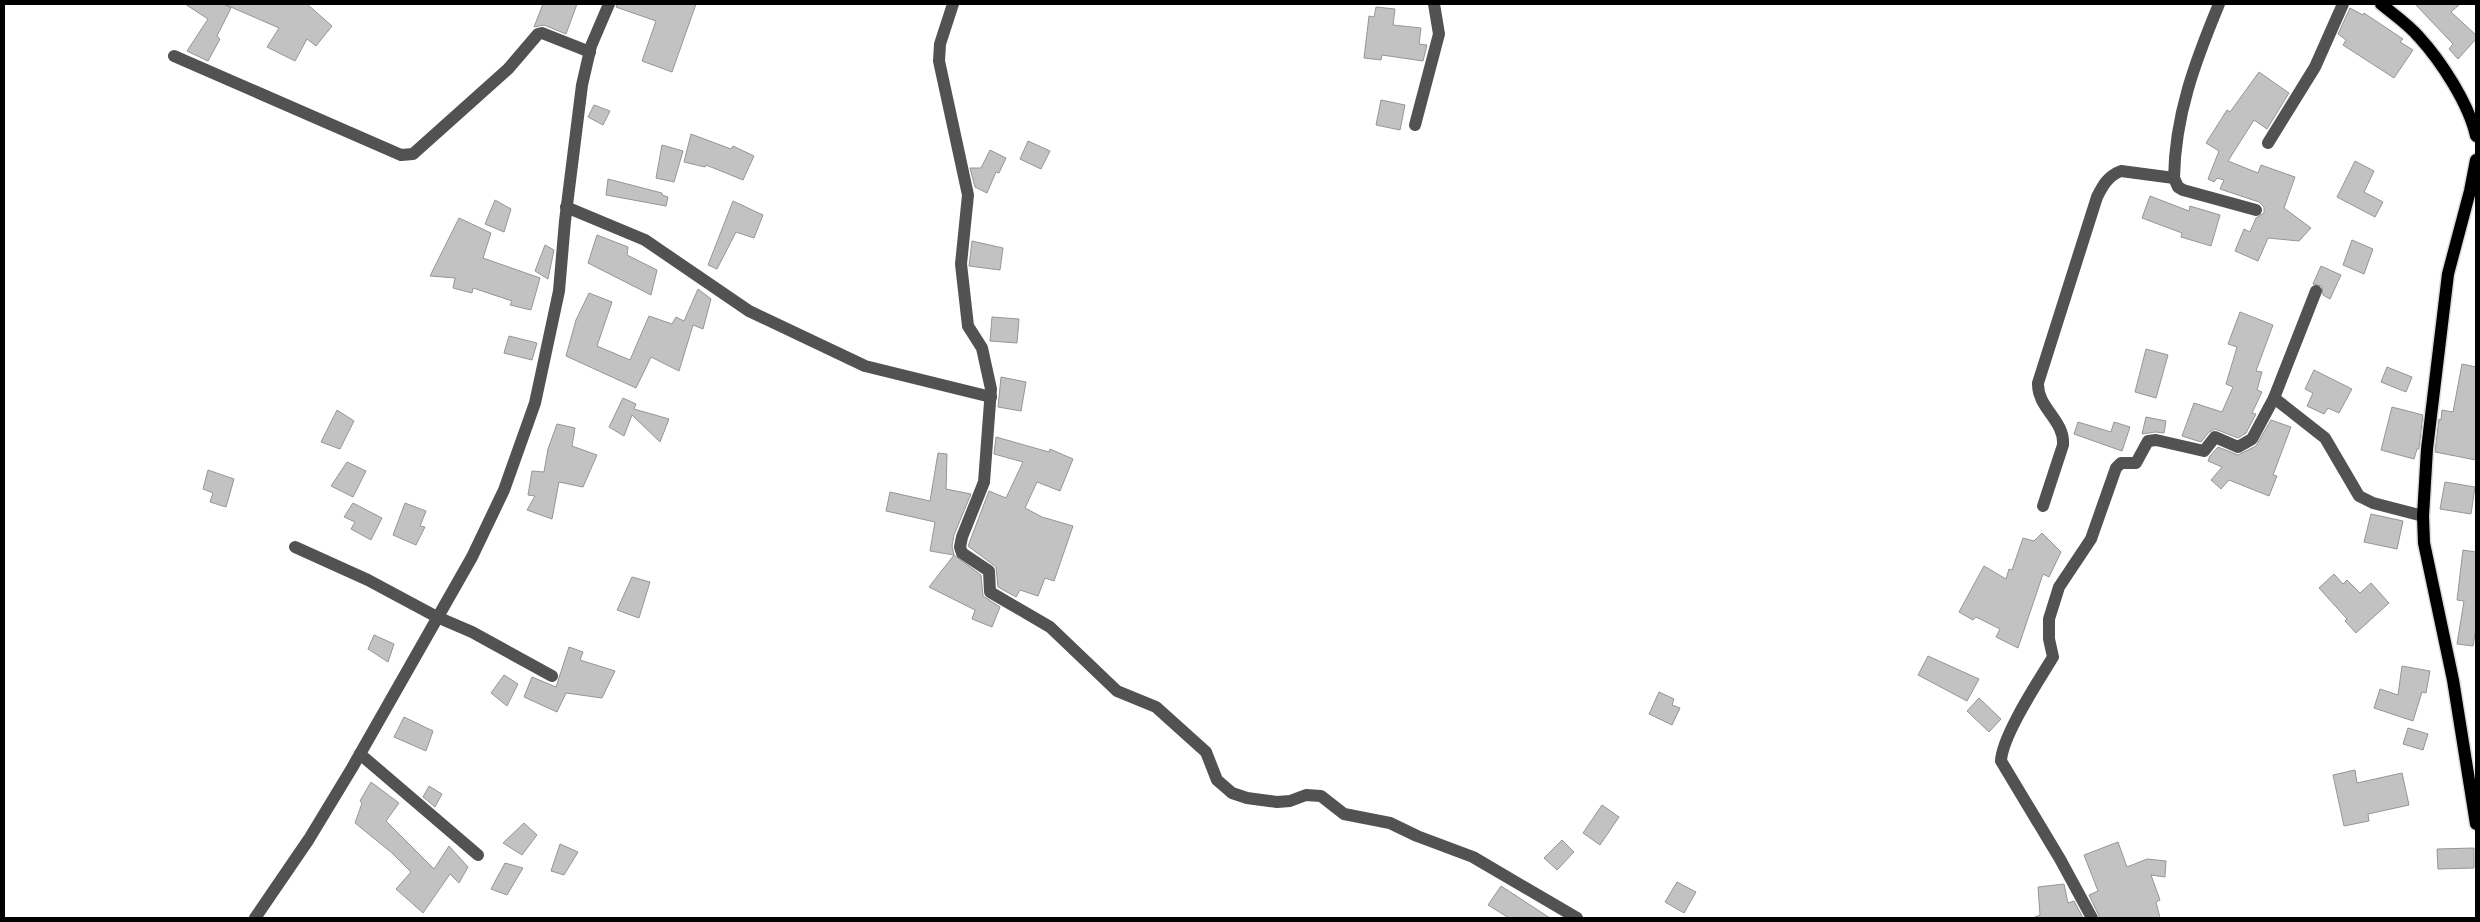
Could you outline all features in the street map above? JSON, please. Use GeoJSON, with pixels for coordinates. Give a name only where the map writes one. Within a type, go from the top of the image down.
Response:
{"type":"FeatureCollection","features":[{"type":"Feature","properties":{"kind":"main road"},"geometry":{"type":"LineString","coordinates":[[2381,4],[2418,35],[2435,55],[2473,123],[2476,136]]}},
{"type":"Feature","properties":{"kind":"main road"},"geometry":{"type":"LineString","coordinates":[[2476,160],[2448,274],[2427,449],[2423,516],[2424,543],[2453,680],[2476,824]]}},
{"type":"Feature","properties":{"kind":"street"},"geometry":{"type":"LineString","coordinates":[[255,918],[310,839],[360,754],[472,557],[500,498],[535,403],[559,291],[566,207],[575,134],[590,52],[609,4]]}},
{"type":"Feature","properties":{"kind":"street"},"geometry":{"type":"LineString","coordinates":[[953,4],[940,44],[939,61],[968,195],[961,264],[968,326],[982,348],[990,383],[984,482],[962,537],[960,547],[962,553],[988,570],[990,592],[1050,627],[1117,691],[1161,712],[1206,752],[1217,780],[1232,793],[1247,798],[1277,802],[1290,801],[1306,795],[1321,796],[1344,814],[1390,823],[1408,832],[1474,857],[1576,918]]}},
{"type":"Feature","properties":{"kind":"street"},"geometry":{"type":"LineString","coordinates":[[1415,125],[1439,34],[1434,4]]}},
{"type":"Feature","properties":{"kind":"street"},"geometry":{"type":"LineString","coordinates":[[2219,4],[2192,70],[2182,108],[2174,178],[2178,187],[2183,190],[2256,210]]}},
{"type":"Feature","properties":{"kind":"street"},"geometry":{"type":"LineString","coordinates":[[2268,143],[2315,67],[2342,4]]}},
{"type":"Feature","properties":{"kind":"street"},"geometry":{"type":"LineString","coordinates":[[174,56],[407,156],[413,154],[508,69],[538,34],[542,33],[590,52]]}},
{"type":"Feature","properties":{"kind":"street"},"geometry":{"type":"LineString","coordinates":[[2043,506],[2063,445],[2064,435],[2041,400],[2038,383],[2097,198],[2102,186],[2112,174],[2120,171],[2174,178]]}},
{"type":"Feature","properties":{"kind":"street"},"geometry":{"type":"LineString","coordinates":[[566,207],[645,240],[749,311],[865,366],[990,397]]}},
{"type":"Feature","properties":{"kind":"street"},"geometry":{"type":"LineString","coordinates":[[2092,918],[2064,867],[2000,761],[2005,744],[2018,718],[2053,656],[2049,639],[2049,619],[2059,587],[2091,539],[2119,465],[2136,463],[2148,441],[2152,440],[2204,451],[2214,437],[2238,447],[2252,439],[2274,398],[2316,290]]}},
{"type":"Feature","properties":{"kind":"street"},"geometry":{"type":"LineString","coordinates":[[2274,398],[2325,438],[2359,496],[2373,503],[2423,516]]}},
{"type":"Feature","properties":{"kind":"street"},"geometry":{"type":"LineString","coordinates":[[295,546],[368,580],[437,618],[472,632],[552,676]]}},
{"type":"Feature","properties":{"kind":"street"},"geometry":{"type":"LineString","coordinates":[[360,754],[478,855]]}},
{"type":"Feature","properties":{"kind":"building"},"geometry":{"type":"Polygon","coordinates":[[[185,4],[224,4],[231,8],[217,36],[220,39],[208,61],[187,51],[208,19],[185,4]]]}},
{"type":"Feature","properties":{"kind":"building"},"geometry":{"type":"Polygon","coordinates":[[[224,4],[307,4],[332,26],[316,46],[307,39],[295,61],[267,47],[279,28],[224,4]]]}},
{"type":"Feature","properties":{"kind":"building"},"geometry":{"type":"Polygon","coordinates":[[[543,4],[577,4],[566,34],[544,25],[534,27],[543,4]]]}},
{"type":"Feature","properties":{"kind":"building"},"geometry":{"type":"Polygon","coordinates":[[[617,4],[696,4],[672,72],[642,61],[656,21],[616,7],[617,4]]]}},
{"type":"Feature","properties":{"kind":"building"},"geometry":{"type":"Polygon","coordinates":[[[2415,4],[2460,4],[2451,12],[2476,35],[2476,39],[2458,59],[2449,49],[2453,44],[2415,4]]]}},
{"type":"Feature","properties":{"kind":"building"},"geometry":{"type":"Polygon","coordinates":[[[1376,7],[1395,9],[1393,25],[1421,28],[1419,44],[1427,45],[1423,61],[1382,55],[1381,60],[1364,58],[1369,16],[1374,17],[1376,7]]]}},
{"type":"Feature","properties":{"kind":"building"},"geometry":{"type":"Polygon","coordinates":[[[2350,8],[2363,15],[2364,13],[2403,39],[2400,42],[2413,50],[2394,78],[2343,45],[2346,40],[2338,34],[2350,8]]]}},
{"type":"Feature","properties":{"kind":"building"},"geometry":{"type":"Polygon","coordinates":[[[2259,72],[2289,93],[2267,129],[2254,120],[2228,161],[2258,173],[2261,165],[2295,177],[2284,208],[2311,228],[2299,241],[2268,238],[2258,261],[2235,251],[2244,229],[2250,232],[2256,218],[2264,213],[2264,207],[2259,202],[2220,189],[2224,180],[2217,178],[2214,182],[2208,179],[2219,151],[2206,143],[2227,110],[2230,112],[2259,72]]]}},
{"type":"Feature","properties":{"kind":"building"},"geometry":{"type":"Polygon","coordinates":[[[1381,100],[1405,105],[1400,130],[1376,125],[1381,100]]]}},
{"type":"Feature","properties":{"kind":"building"},"geometry":{"type":"Polygon","coordinates":[[[594,105],[610,111],[603,125],[588,117],[594,105]]]}},
{"type":"Feature","properties":{"kind":"building"},"geometry":{"type":"Polygon","coordinates":[[[691,134],[731,149],[733,146],[754,156],[743,180],[706,165],[705,167],[684,162],[691,134]]]}},
{"type":"Feature","properties":{"kind":"building"},"geometry":{"type":"Polygon","coordinates":[[[1028,141],[1050,151],[1041,169],[1020,159],[1028,141]]]}},
{"type":"Feature","properties":{"kind":"building"},"geometry":{"type":"Polygon","coordinates":[[[662,145],[683,151],[674,182],[656,178],[662,145]]]}},
{"type":"Feature","properties":{"kind":"building"},"geometry":{"type":"Polygon","coordinates":[[[990,150],[1006,158],[999,173],[996,172],[987,193],[975,187],[970,168],[981,168],[990,150]]]}},
{"type":"Feature","properties":{"kind":"building"},"geometry":{"type":"Polygon","coordinates":[[[2355,161],[2374,171],[2364,192],[2383,202],[2375,217],[2337,197],[2355,161]]]}},
{"type":"Feature","properties":{"kind":"building"},"geometry":{"type":"Polygon","coordinates":[[[608,179],[662,193],[662,195],[668,197],[666,206],[606,195],[608,179]]]}},
{"type":"Feature","properties":{"kind":"building"},"geometry":{"type":"Polygon","coordinates":[[[2150,196],[2189,211],[2190,206],[2220,215],[2211,246],[2181,237],[2182,233],[2142,218],[2150,196]]]}},
{"type":"Feature","properties":{"kind":"building"},"geometry":{"type":"Polygon","coordinates":[[[495,200],[511,209],[504,232],[485,224],[495,200]]]}},
{"type":"Feature","properties":{"kind":"building"},"geometry":{"type":"Polygon","coordinates":[[[733,201],[763,215],[754,238],[736,232],[717,269],[708,265],[733,201]]]}},
{"type":"Feature","properties":{"kind":"building"},"geometry":{"type":"Polygon","coordinates":[[[459,218],[491,233],[483,258],[540,278],[531,310],[510,305],[512,301],[473,288],[472,293],[453,288],[455,278],[430,276],[459,218]]]}},
{"type":"Feature","properties":{"kind":"building"},"geometry":{"type":"Polygon","coordinates":[[[597,235],[628,247],[627,255],[657,270],[651,295],[588,263],[597,235]]]}},
{"type":"Feature","properties":{"kind":"building"},"geometry":{"type":"Polygon","coordinates":[[[2352,240],[2373,249],[2364,274],[2343,265],[2352,240]]]}},
{"type":"Feature","properties":{"kind":"building"},"geometry":{"type":"Polygon","coordinates":[[[972,241],[1003,248],[1000,270],[969,266],[972,241]]]}},
{"type":"Feature","properties":{"kind":"building"},"geometry":{"type":"Polygon","coordinates":[[[545,245],[554,250],[548,279],[535,271],[545,245]]]}},
{"type":"Feature","properties":{"kind":"building"},"geometry":{"type":"Polygon","coordinates":[[[2321,266],[2341,275],[2330,299],[2323,295],[2322,286],[2313,284],[2321,266]]]}},
{"type":"Feature","properties":{"kind":"building"},"geometry":{"type":"Polygon","coordinates":[[[698,289],[711,299],[703,329],[693,325],[679,371],[651,357],[636,388],[566,356],[576,320],[589,293],[612,302],[597,346],[630,360],[649,316],[672,324],[676,317],[684,321],[698,289]]]}},
{"type":"Feature","properties":{"kind":"building"},"geometry":{"type":"Polygon","coordinates":[[[2240,312],[2273,325],[2256,371],[2262,372],[2257,390],[2262,392],[2252,413],[2256,414],[2246,433],[2238,438],[2215,429],[2209,432],[2201,442],[2182,436],[2194,403],[2222,412],[2233,387],[2226,384],[2237,347],[2228,344],[2240,312]]]}},
{"type":"Feature","properties":{"kind":"building"},"geometry":{"type":"Polygon","coordinates":[[[992,317],[1019,319],[1017,343],[990,341],[992,317]]]}},
{"type":"Feature","properties":{"kind":"building"},"geometry":{"type":"Polygon","coordinates":[[[509,336],[537,343],[532,360],[504,353],[509,336]]]}},
{"type":"Feature","properties":{"kind":"building"},"geometry":{"type":"Polygon","coordinates":[[[2146,349],[2168,355],[2156,398],[2135,392],[2146,349]]]}},
{"type":"Feature","properties":{"kind":"building"},"geometry":{"type":"Polygon","coordinates":[[[2462,364],[2476,367],[2476,460],[2435,452],[2439,419],[2441,420],[2442,410],[2453,412],[2462,364]]]}},
{"type":"Feature","properties":{"kind":"building"},"geometry":{"type":"Polygon","coordinates":[[[2387,367],[2412,377],[2406,392],[2381,382],[2387,367]]]}},
{"type":"Feature","properties":{"kind":"building"},"geometry":{"type":"Polygon","coordinates":[[[2314,370],[2352,389],[2339,413],[2328,408],[2324,414],[2307,406],[2313,393],[2305,389],[2314,370]]]}},
{"type":"Feature","properties":{"kind":"building"},"geometry":{"type":"Polygon","coordinates":[[[1001,377],[1026,382],[1021,411],[998,407],[1001,377]]]}},
{"type":"Feature","properties":{"kind":"building"},"geometry":{"type":"Polygon","coordinates":[[[623,398],[636,404],[634,409],[669,419],[660,442],[632,415],[624,436],[609,427],[623,398]]]}},
{"type":"Feature","properties":{"kind":"building"},"geometry":{"type":"Polygon","coordinates":[[[2392,407],[2423,415],[2419,449],[2417,449],[2414,459],[2381,450],[2392,407]]]}},
{"type":"Feature","properties":{"kind":"building"},"geometry":{"type":"Polygon","coordinates":[[[337,410],[354,421],[340,449],[321,442],[337,410]]]}},
{"type":"Feature","properties":{"kind":"building"},"geometry":{"type":"Polygon","coordinates":[[[2146,417],[2166,421],[2164,433],[2142,434],[2146,417]]]}},
{"type":"Feature","properties":{"kind":"building"},"geometry":{"type":"Polygon","coordinates":[[[2271,420],[2291,427],[2273,475],[2277,476],[2269,496],[2229,480],[2221,489],[2211,480],[2222,467],[2208,461],[2210,456],[2218,447],[2238,455],[2256,446],[2271,420]]]}},
{"type":"Feature","properties":{"kind":"building"},"geometry":{"type":"Polygon","coordinates":[[[2078,422],[2111,432],[2114,422],[2130,427],[2122,451],[2074,434],[2078,422]]]}},
{"type":"Feature","properties":{"kind":"building"},"geometry":{"type":"Polygon","coordinates":[[[557,424],[575,428],[572,446],[597,455],[583,487],[559,482],[552,519],[527,510],[535,496],[528,495],[532,471],[544,472],[548,449],[557,424]]]}},
{"type":"Feature","properties":{"kind":"building"},"geometry":{"type":"Polygon","coordinates":[[[996,437],[1049,452],[1050,449],[1073,459],[1060,491],[1037,482],[1025,508],[1042,517],[1073,526],[1054,581],[1045,578],[1038,596],[1020,590],[1016,597],[998,587],[996,567],[968,546],[989,491],[1006,498],[1023,462],[994,454],[996,437]]]}},
{"type":"Feature","properties":{"kind":"building"},"geometry":{"type":"Polygon","coordinates":[[[938,453],[947,454],[946,489],[971,494],[954,535],[952,546],[954,555],[930,551],[935,522],[886,511],[890,492],[930,501],[938,453]]]}},
{"type":"Feature","properties":{"kind":"building"},"geometry":{"type":"Polygon","coordinates":[[[347,462],[366,471],[353,497],[331,486],[347,462]]]}},
{"type":"Feature","properties":{"kind":"building"},"geometry":{"type":"Polygon","coordinates":[[[208,470],[234,479],[226,507],[210,502],[213,493],[203,489],[208,470]]]}},
{"type":"Feature","properties":{"kind":"building"},"geometry":{"type":"Polygon","coordinates":[[[2445,482],[2475,487],[2471,514],[2440,509],[2445,482]]]}},
{"type":"Feature","properties":{"kind":"building"},"geometry":{"type":"Polygon","coordinates":[[[353,503],[382,518],[371,540],[351,529],[355,522],[344,517],[353,503]]]}},
{"type":"Feature","properties":{"kind":"building"},"geometry":{"type":"Polygon","coordinates":[[[405,503],[426,511],[420,526],[425,527],[416,545],[393,535],[405,503]]]}},
{"type":"Feature","properties":{"kind":"building"},"geometry":{"type":"Polygon","coordinates":[[[2371,514],[2403,521],[2397,549],[2364,542],[2371,514]]]}},
{"type":"Feature","properties":{"kind":"building"},"geometry":{"type":"Polygon","coordinates":[[[2042,533],[2061,552],[2049,577],[2043,574],[2018,648],[1996,637],[2000,629],[1976,617],[1973,620],[1959,612],[1984,566],[2006,579],[2009,569],[2012,570],[2023,538],[2034,541],[2042,533]]]}},
{"type":"Feature","properties":{"kind":"building"},"geometry":{"type":"Polygon","coordinates":[[[2463,550],[2476,552],[2476,628],[2473,646],[2457,644],[2464,601],[2457,600],[2463,550]]]}},
{"type":"Feature","properties":{"kind":"building"},"geometry":{"type":"Polygon","coordinates":[[[954,555],[981,575],[983,596],[1000,607],[992,627],[972,619],[975,610],[929,587],[954,555]]]}},
{"type":"Feature","properties":{"kind":"building"},"geometry":{"type":"Polygon","coordinates":[[[2334,574],[2343,584],[2347,580],[2360,593],[2371,583],[2389,603],[2356,633],[2345,621],[2347,619],[2319,588],[2334,574]]]}},
{"type":"Feature","properties":{"kind":"building"},"geometry":{"type":"Polygon","coordinates":[[[632,577],[650,582],[639,618],[617,610],[632,577]]]}},
{"type":"Feature","properties":{"kind":"building"},"geometry":{"type":"Polygon","coordinates":[[[374,635],[394,644],[388,662],[368,649],[374,635]]]}},
{"type":"Feature","properties":{"kind":"building"},"geometry":{"type":"Polygon","coordinates":[[[569,647],[583,652],[580,660],[615,671],[602,698],[566,693],[557,712],[524,697],[532,677],[556,687],[569,647]]]}},
{"type":"Feature","properties":{"kind":"building"},"geometry":{"type":"Polygon","coordinates":[[[1928,656],[1979,679],[1967,701],[1918,675],[1928,656]]]}},
{"type":"Feature","properties":{"kind":"building"},"geometry":{"type":"Polygon","coordinates":[[[2402,666],[2430,671],[2426,693],[2422,692],[2413,721],[2374,708],[2380,689],[2398,695],[2402,666]]]}},
{"type":"Feature","properties":{"kind":"building"},"geometry":{"type":"Polygon","coordinates":[[[504,675],[518,684],[507,706],[491,693],[504,675]]]}},
{"type":"Feature","properties":{"kind":"building"},"geometry":{"type":"Polygon","coordinates":[[[1659,692],[1674,699],[1672,705],[1680,708],[1672,725],[1649,714],[1659,692]]]}},
{"type":"Feature","properties":{"kind":"building"},"geometry":{"type":"Polygon","coordinates":[[[1979,698],[2001,719],[1989,732],[1967,711],[1979,698]]]}},
{"type":"Feature","properties":{"kind":"building"},"geometry":{"type":"Polygon","coordinates":[[[404,717],[433,731],[426,751],[394,737],[404,717]]]}},
{"type":"Feature","properties":{"kind":"building"},"geometry":{"type":"Polygon","coordinates":[[[2408,728],[2428,734],[2423,750],[2403,744],[2408,728]]]}},
{"type":"Feature","properties":{"kind":"building"},"geometry":{"type":"Polygon","coordinates":[[[2355,770],[2357,783],[2402,773],[2409,805],[2368,814],[2369,821],[2344,826],[2333,775],[2355,770]]]}},
{"type":"Feature","properties":{"kind":"building"},"geometry":{"type":"Polygon","coordinates":[[[371,782],[399,803],[386,821],[434,869],[449,846],[468,867],[459,883],[450,874],[423,913],[396,889],[411,872],[392,853],[355,823],[362,803],[360,801],[371,782]]]}},
{"type":"Feature","properties":{"kind":"building"},"geometry":{"type":"Polygon","coordinates":[[[429,786],[442,794],[435,807],[423,797],[429,786]]]}},
{"type":"Feature","properties":{"kind":"building"},"geometry":{"type":"Polygon","coordinates":[[[1602,805],[1619,817],[1600,845],[1583,833],[1602,805]]]}},
{"type":"Feature","properties":{"kind":"building"},"geometry":{"type":"Polygon","coordinates":[[[524,823],[537,835],[522,855],[503,843],[524,823]]]}},
{"type":"Feature","properties":{"kind":"building"},"geometry":{"type":"Polygon","coordinates":[[[1562,840],[1574,852],[1557,870],[1544,858],[1562,840]]]}},
{"type":"Feature","properties":{"kind":"building"},"geometry":{"type":"Polygon","coordinates":[[[2118,842],[2127,867],[2147,859],[2166,861],[2165,877],[2151,875],[2160,900],[2156,902],[2160,918],[2100,918],[2089,895],[2098,891],[2084,855],[2118,842]]]}},
{"type":"Feature","properties":{"kind":"building"},"geometry":{"type":"Polygon","coordinates":[[[560,844],[578,852],[564,875],[551,871],[560,844]]]}},
{"type":"Feature","properties":{"kind":"building"},"geometry":{"type":"Polygon","coordinates":[[[2474,848],[2474,868],[2438,869],[2437,849],[2474,848]]]}},
{"type":"Feature","properties":{"kind":"building"},"geometry":{"type":"Polygon","coordinates":[[[505,863],[523,868],[507,895],[491,889],[505,863]]]}},
{"type":"Feature","properties":{"kind":"building"},"geometry":{"type":"Polygon","coordinates":[[[1677,882],[1696,892],[1684,913],[1665,902],[1677,882]]]}},
{"type":"Feature","properties":{"kind":"building"},"geometry":{"type":"Polygon","coordinates":[[[2064,884],[2068,903],[2074,901],[2083,918],[2033,918],[2040,915],[2038,887],[2064,884]]]}},
{"type":"Feature","properties":{"kind":"building"},"geometry":{"type":"Polygon","coordinates":[[[1501,886],[1550,918],[1509,918],[1488,905],[1501,886]]]}}]}
